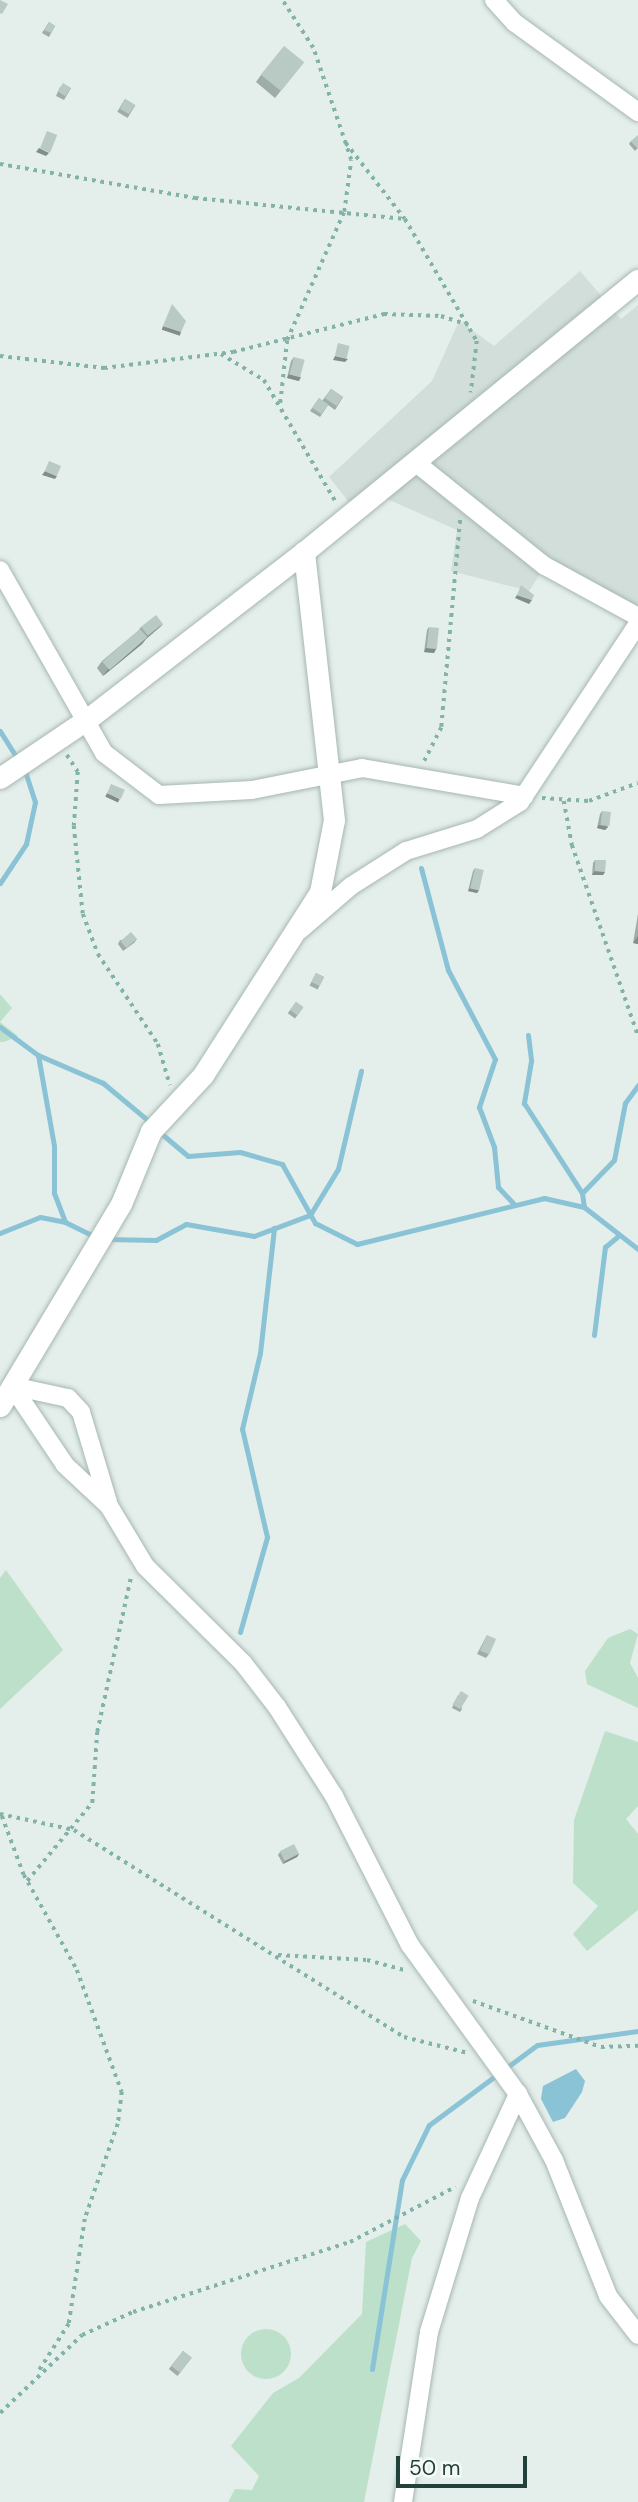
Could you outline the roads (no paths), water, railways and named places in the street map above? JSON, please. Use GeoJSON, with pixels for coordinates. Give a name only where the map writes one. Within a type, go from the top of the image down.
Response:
{"type":"FeatureCollection","features":[{"type":"Feature","properties":{"kind":"street"},"geometry":{"type":"LineString","coordinates":[[494,0],[514,23],[638,112]]}},
{"type":"Feature","properties":{"kind":"street"},"geometry":{"type":"LineString","coordinates":[[0,778],[89,718],[304,552],[638,280]]}},
{"type":"Feature","properties":{"kind":"street"},"geometry":{"type":"LineString","coordinates":[[415,462],[462,506],[581,591],[638,617]]}},
{"type":"Feature","properties":{"kind":"street"},"geometry":{"type":"LineString","coordinates":[[0,1406],[121,1204],[151,1131],[172,1104],[203,1075],[296,934],[330,863],[329,773],[304,552]]}},
{"type":"Feature","properties":{"kind":"street"},"geometry":{"type":"LineString","coordinates":[[0,570],[89,718],[104,753],[159,795],[252,790],[362,768],[414,781],[525,796]]}},
{"type":"Feature","properties":{"kind":"street"},"geometry":{"type":"LineString","coordinates":[[296,934],[351,886],[406,851],[477,829],[525,796],[638,624]]}},
{"type":"Feature","properties":{"kind":"street"},"geometry":{"type":"LineString","coordinates":[[12,1386],[65,1465],[109,1506]]}},
{"type":"Feature","properties":{"kind":"street"},"geometry":{"type":"LineString","coordinates":[[12,1386],[68,1398],[81,1412],[109,1506],[134,1548],[277,1707],[334,1796],[410,1945],[518,2094],[554,2160],[608,2296],[638,2335]]}},
{"type":"Feature","properties":{"kind":"street"},"geometry":{"type":"LineString","coordinates":[[403,2502],[429,2332],[484,2171],[518,2094]]}},
{"type":"Feature","properties":{"kind":"water"},"geometry":{"type":"Polygon","coordinates":[[[576,2069],[585,2081],[582,2092],[565,2118],[553,2122],[541,2099],[543,2086],[576,2069]]]}},
{"type":"Feature","properties":{"kind":"waterway"},"geometry":{"type":"LineString","coordinates":[[0,731],[19,761]]}},
{"type":"Feature","properties":{"kind":"waterway"},"geometry":{"type":"LineString","coordinates":[[0,883],[26,844],[35,802],[24,769]]}},
{"type":"Feature","properties":{"kind":"waterway"},"geometry":{"type":"LineString","coordinates":[[421,868],[448,970],[495,1059],[479,1107],[494,1147],[498,1187],[514,1204]]}},
{"type":"Feature","properties":{"kind":"waterway"},"geometry":{"type":"LineString","coordinates":[[0,1027],[38,1055],[54,1146],[54,1193],[65,1222],[96,1237]]}},
{"type":"Feature","properties":{"kind":"waterway"},"geometry":{"type":"LineString","coordinates":[[528,1035],[531,1061],[524,1103],[582,1193],[584,1207]]}},
{"type":"Feature","properties":{"kind":"waterway"},"geometry":{"type":"LineString","coordinates":[[38,1055],[103,1083],[151,1123]]}},
{"type":"Feature","properties":{"kind":"waterway"},"geometry":{"type":"LineString","coordinates":[[106,1239],[156,1240],[186,1224],[254,1236],[310,1215],[338,1169],[361,1071]]}},
{"type":"Feature","properties":{"kind":"waterway"},"geometry":{"type":"LineString","coordinates":[[582,1193],[614,1160],[625,1103],[638,1085]]}},
{"type":"Feature","properties":{"kind":"waterway"},"geometry":{"type":"LineString","coordinates":[[157,1130],[188,1156],[240,1152],[282,1164],[315,1223],[357,1244],[544,1198],[584,1207],[638,1249]]}},
{"type":"Feature","properties":{"kind":"waterway"},"geometry":{"type":"LineString","coordinates":[[0,1233],[40,1217],[65,1222]]}},
{"type":"Feature","properties":{"kind":"waterway"},"geometry":{"type":"LineString","coordinates":[[240,1632],[267,1537],[242,1429],[260,1353],[274,1228]]}},
{"type":"Feature","properties":{"kind":"waterway"},"geometry":{"type":"LineString","coordinates":[[594,1335],[605,1247],[617,1237]]}},
{"type":"Feature","properties":{"kind":"waterway"},"geometry":{"type":"LineString","coordinates":[[372,2369],[402,2180],[429,2125],[537,2045],[638,2031]]}}]}
